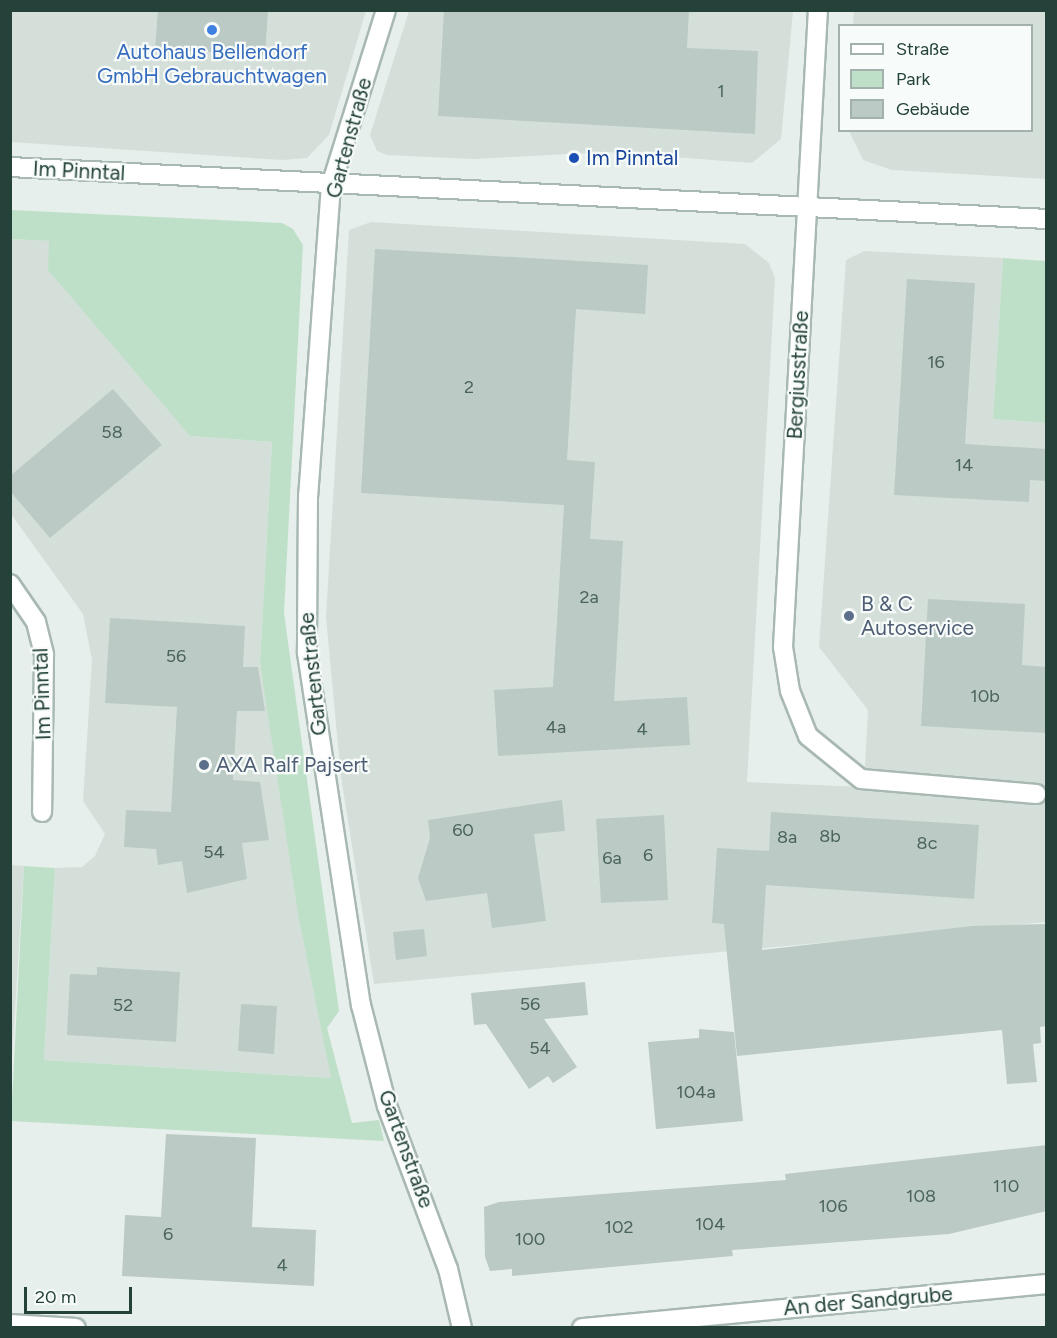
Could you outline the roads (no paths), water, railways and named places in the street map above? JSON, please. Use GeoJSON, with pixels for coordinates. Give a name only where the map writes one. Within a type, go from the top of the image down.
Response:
{"type":"FeatureCollection","features":[{"type":"Feature","properties":{"kind":"street","name":"Gartenstraße"},"geometry":{"type":"LineString","coordinates":[[386,10],[331,185],[308,495],[307,653],[361,1005],[387,1106],[448,1269],[462,1328]]}},
{"type":"Feature","properties":{"kind":"street","name":"Bergiusstraße"},"geometry":{"type":"LineString","coordinates":[[818,10],[783,647],[790,691],[808,736],[861,779],[1035,794]]}},
{"type":"Feature","properties":{"kind":"street","name":"Im Pinntal"},"geometry":{"type":"LineString","coordinates":[[10,167],[331,185],[807,205],[1047,219]]}},
{"type":"Feature","properties":{"kind":"street","name":"Im Pinntal"},"geometry":{"type":"LineString","coordinates":[[10,584],[36,622],[44,655],[42,812]]}},
{"type":"Feature","properties":{"kind":"street","name":"An der Sandgrube"},"geometry":{"type":"LineString","coordinates":[[582,1328],[1047,1284]]}},
{"type":"Feature","properties":{"kind":"street"},"geometry":{"type":"LineString","coordinates":[[10,1324],[76,1328]]}},
{"type":"Feature","properties":{"kind":"place","name":"Autohaus Bellendorf GmbH Gebrauchtwagen"},"geometry":{"type":"Point","coordinates":[212,30]}},
{"type":"Feature","properties":{"kind":"place","name":"Im Pinntal"},"geometry":{"type":"Point","coordinates":[574,158]}},
{"type":"Feature","properties":{"kind":"place","name":"B & C Autoservice"},"geometry":{"type":"Point","coordinates":[849,616]}},
{"type":"Feature","properties":{"kind":"place","name":"AXA Ralf Pajsert"},"geometry":{"type":"Point","coordinates":[204,765]}}]}
